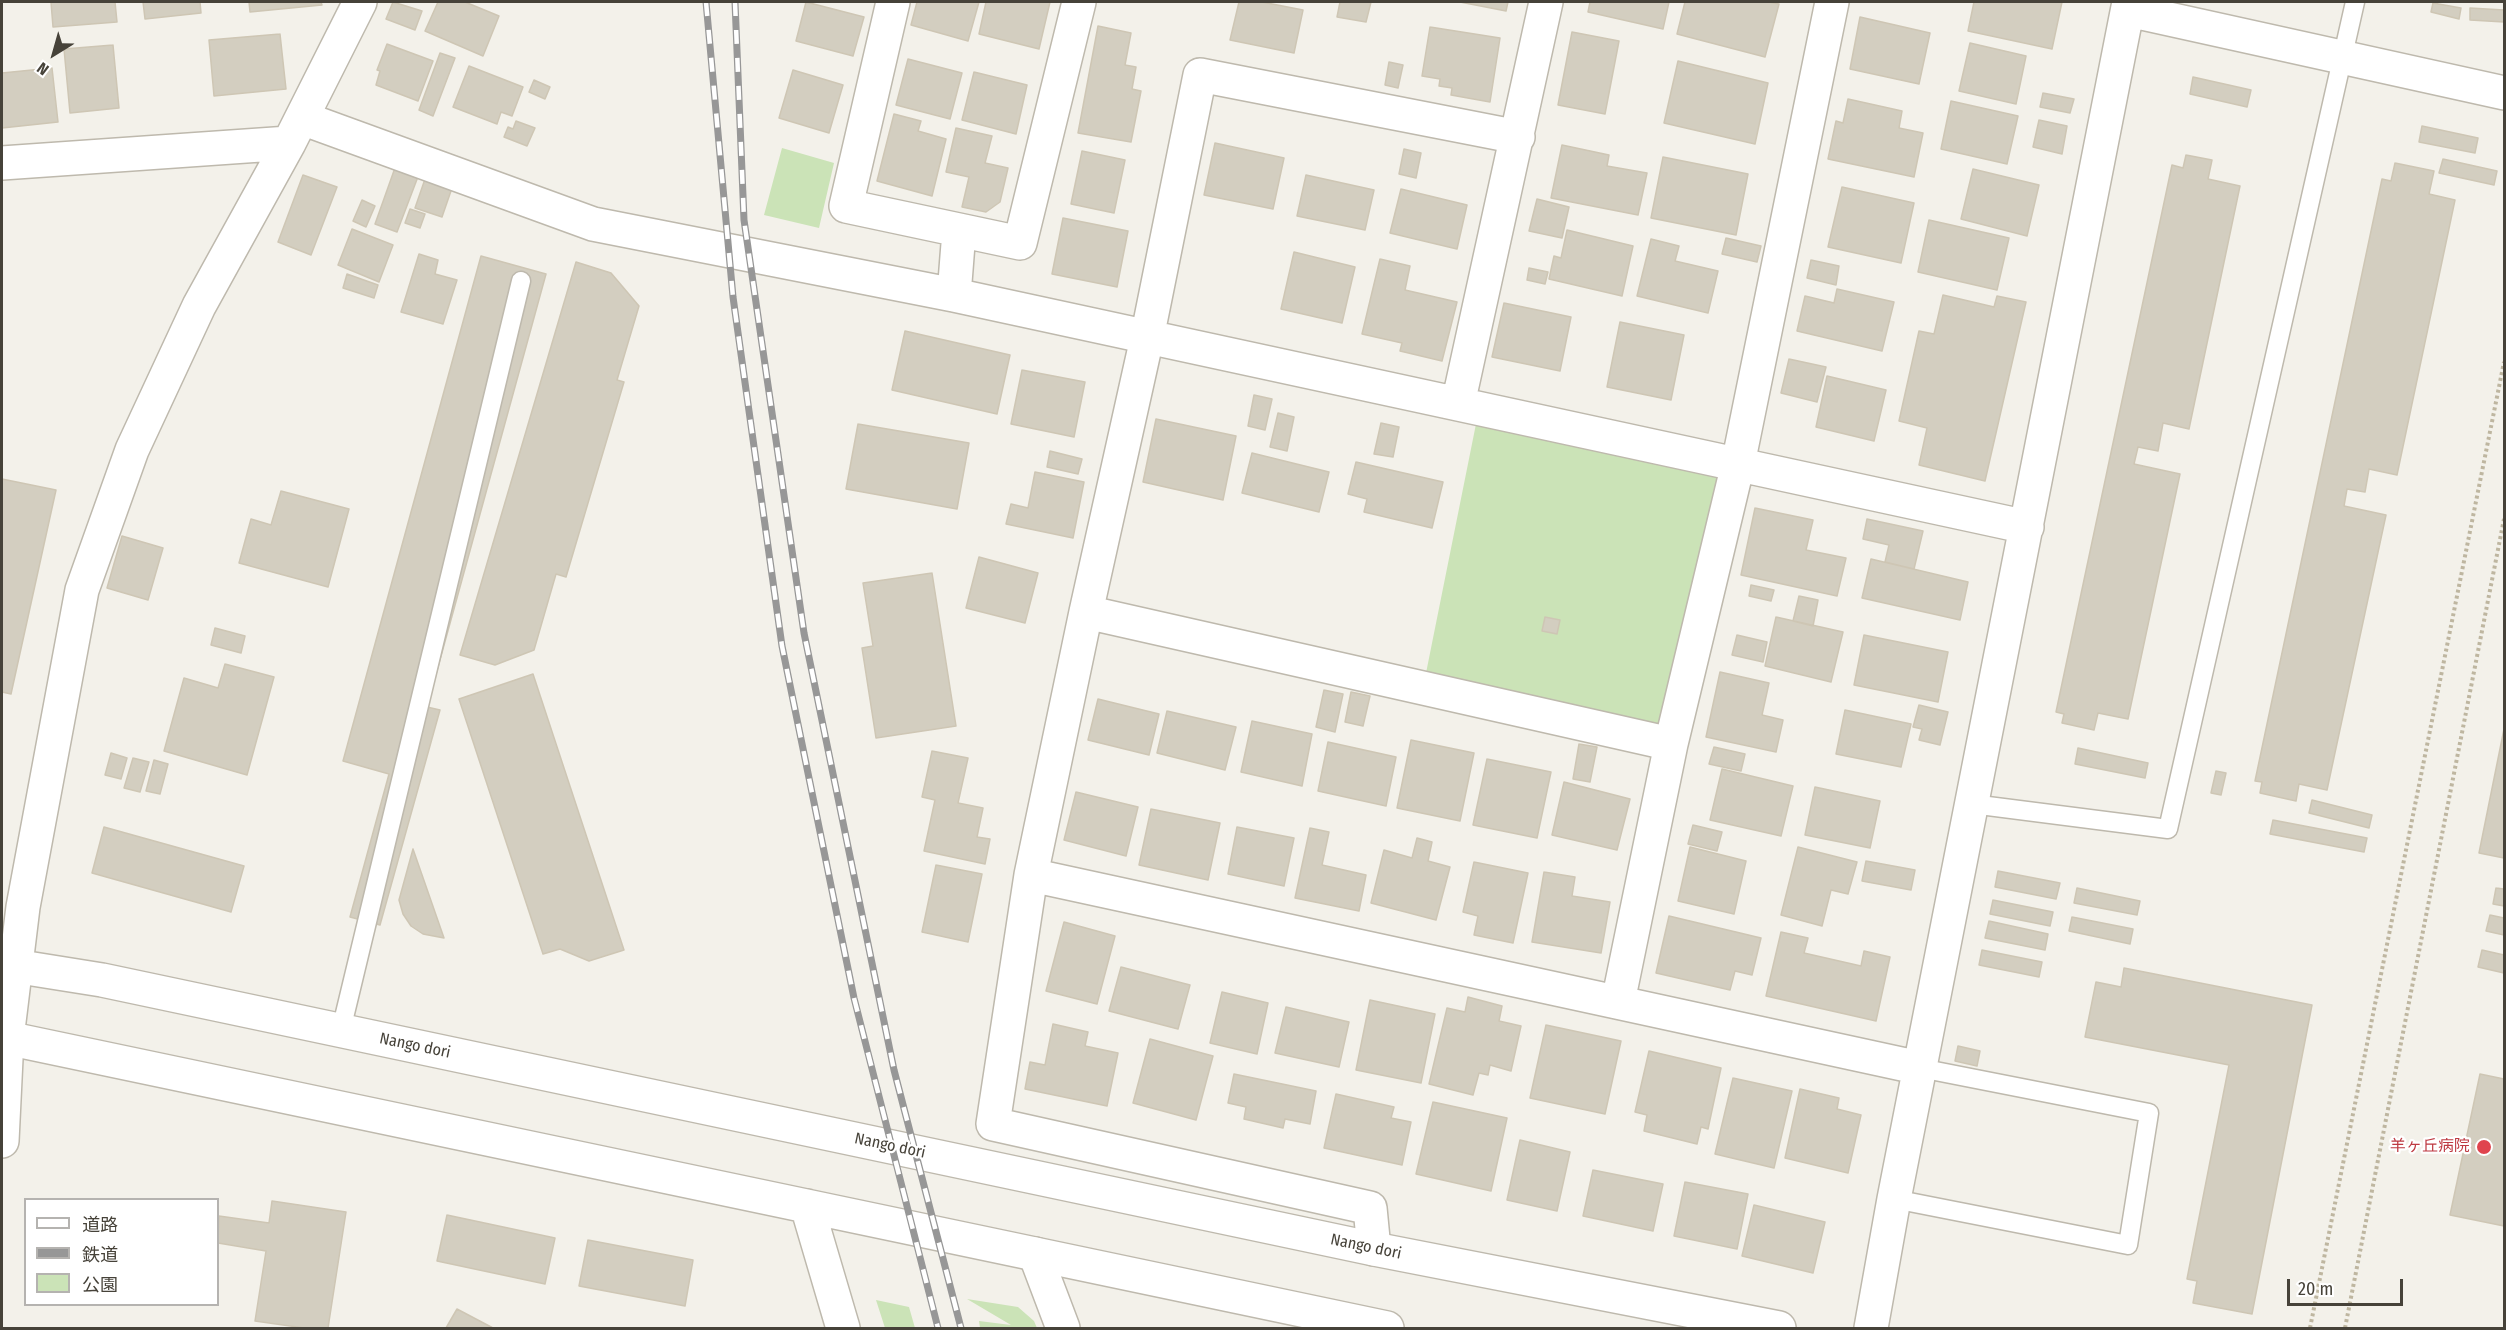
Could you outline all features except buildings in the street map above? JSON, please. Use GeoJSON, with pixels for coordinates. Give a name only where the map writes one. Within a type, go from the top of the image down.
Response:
{"type":"FeatureCollection","features":[{"type":"Feature","properties":{"kind":"street"},"geometry":{"type":"LineString","coordinates":[[2,1141],[4,1037],[9,966],[23,907],[82,590],[132,450],[194,316],[296,130],[360,2]]}},
{"type":"Feature","properties":{"kind":"street"},"geometry":{"type":"LineString","coordinates":[[894,2],[846,206],[1020,243],[1079,2]]}},
{"type":"Feature","properties":{"kind":"street"},"geometry":{"type":"LineString","coordinates":[[1458,404],[1546,2]]}},
{"type":"Feature","properties":{"kind":"street"},"geometry":{"type":"LineString","coordinates":[[1618,1002],[1671,744],[1737,464],[1832,2]]}},
{"type":"Feature","properties":{"kind":"street"},"geometry":{"type":"LineString","coordinates":[[1871,1329],[1894,1199],[2128,6],[2343,58],[2505,93]]}},
{"type":"Feature","properties":{"kind":"street"},"geometry":{"type":"LineString","coordinates":[[1374,1249],[1370,1208],[993,1124],[1031,875],[1147,338],[1200,75],[1518,137]]}},
{"type":"Feature","properties":{"kind":"street"},"geometry":{"type":"LineString","coordinates":[[2,163],[296,130],[593,224],[954,295],[2027,527]]}},
{"type":"Feature","properties":{"kind":"street"},"geometry":{"type":"LineString","coordinates":[[954,295],[959,231]]}},
{"type":"Feature","properties":{"kind":"street"},"geometry":{"type":"LineString","coordinates":[[1086,612],[1671,744]]}},
{"type":"Feature","properties":{"kind":"street"},"geometry":{"type":"LineString","coordinates":[[1031,875],[1920,1068]]}},
{"type":"Feature","properties":{"kind":"street","name":"Nango dori"},"geometry":{"type":"LineString","coordinates":[[9,966],[102,980],[1374,1249],[1779,1329]]}},
{"type":"Feature","properties":{"kind":"street"},"geometry":{"type":"LineString","coordinates":[[4,1037],[1387,1329]]}},
{"type":"Feature","properties":{"kind":"street"},"geometry":{"type":"LineString","coordinates":[[807,1206],[843,1329]]}},
{"type":"Feature","properties":{"kind":"street"},"geometry":{"type":"LineString","coordinates":[[1035,1254],[1063,1329]]}},
{"type":"Feature","properties":{"kind":"lane"},"geometry":{"type":"LineString","coordinates":[[1972,804],[2168,830],[2355,2]]}},
{"type":"Feature","properties":{"kind":"lane"},"geometry":{"type":"LineString","coordinates":[[341,1030],[521,281]]}},
{"type":"Feature","properties":{"kind":"lane"},"geometry":{"type":"LineString","coordinates":[[1894,1199],[2128,1245],[2149,1113],[1920,1068]]}},
{"type":"Feature","properties":{"kind":"path"},"geometry":{"type":"LineString","coordinates":[[2310,1329],[2505,362]]}},
{"type":"Feature","properties":{"kind":"path"},"geometry":{"type":"LineString","coordinates":[[2345,1329],[2505,519]]}},
{"type":"Feature","properties":{"kind":"green space"},"geometry":{"type":"Polygon","coordinates":[[[782,148],[834,163],[819,228],[764,215],[782,148]]]}},
{"type":"Feature","properties":{"kind":"green space"},"geometry":{"type":"Polygon","coordinates":[[[1479,409],[1738,464],[1671,744],[1423,688],[1479,409]]]}},
{"type":"Feature","properties":{"kind":"green space"},"geometry":{"type":"Polygon","coordinates":[[[967,1299],[1018,1307],[1034,1321],[1037,1328],[980,1328],[979,1321],[1011,1325],[967,1299]]]}},
{"type":"Feature","properties":{"kind":"green space"},"geometry":{"type":"Polygon","coordinates":[[[876,1300],[909,1307],[915,1328],[885,1328],[876,1300]]]}},
{"type":"Feature","properties":{"kind":"railway"},"geometry":{"type":"LineString","coordinates":[[706,2],[733,297],[782,646],[854,998],[938,1328]]}},
{"type":"Feature","properties":{"kind":"railway"},"geometry":{"type":"LineString","coordinates":[[735,2],[744,220],[804,633],[894,1070],[961,1328]]}},
{"type":"Feature","properties":{"kind":"place","name":"羊ヶ丘病院"},"geometry":{"type":"Point","coordinates":[2484,1147]}}]}
